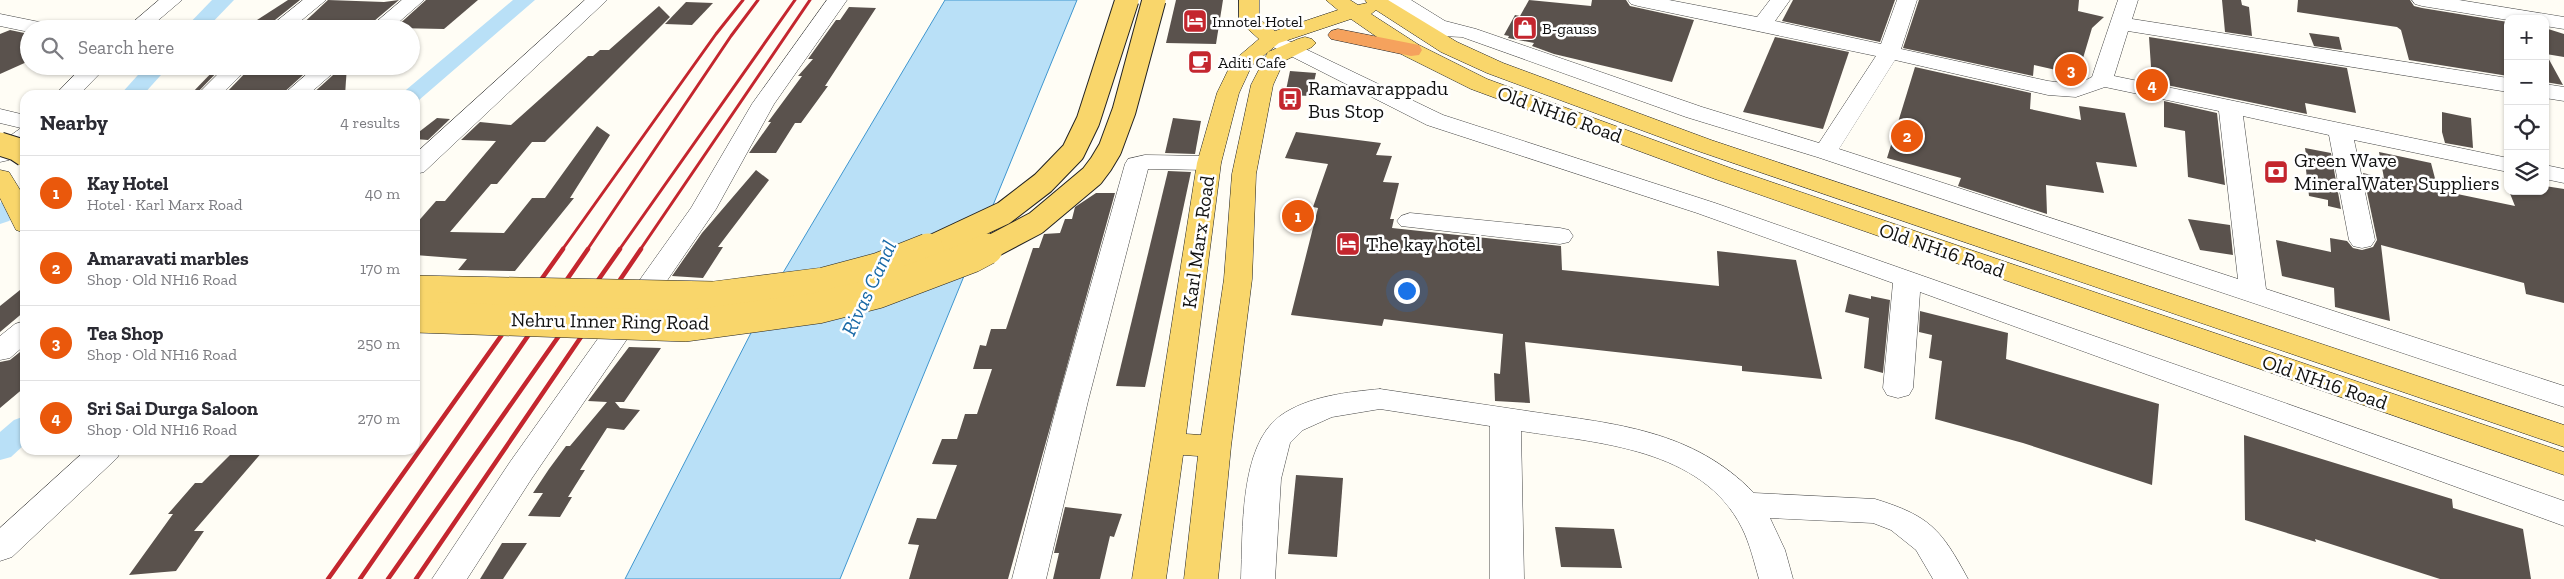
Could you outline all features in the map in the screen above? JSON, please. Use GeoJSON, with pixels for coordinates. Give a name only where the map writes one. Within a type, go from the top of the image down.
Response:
{"type":"FeatureCollection","features":[{"type":"Feature","properties":{"kind":"highway"},"geometry":{"type":"LineString","coordinates":[[1338,35],[1411,50]]}},
{"type":"Feature","properties":{"kind":"main road"},"geometry":{"type":"LineString","coordinates":[[420,291],[714,297],[824,283],[880,268],[946,242],[1004,213],[1043,183],[1073,152],[1088,121],[1128,0]]}},
{"type":"Feature","properties":{"kind":"main road","name":"Nehru Inner Ring Road"},"geometry":{"type":"LineString","coordinates":[[420,317],[686,326],[818,308],[877,293],[972,257],[1036,223],[1066,200],[1097,170],[1110,150],[1124,110],[1154,0]]}},
{"type":"Feature","properties":{"kind":"main road"},"geometry":{"type":"LineString","coordinates":[[1249,0],[1249,21],[1281,44]]}},
{"type":"Feature","properties":{"kind":"main road","name":"Karl Marx Road"},"geometry":{"type":"LineString","coordinates":[[1281,44],[1338,35],[1374,9]]}},
{"type":"Feature","properties":{"kind":"main road","name":"Karl Marx Road"},"geometry":{"type":"LineString","coordinates":[[1149,579],[1209,163],[1228,93],[1243,62],[1281,44],[1374,9]]}},
{"type":"Feature","properties":{"kind":"main road","name":"Old NH16 Road"},"geometry":{"type":"LineString","coordinates":[[1374,9],[1411,50],[1479,84],[1724,174],[2564,464]]}},
{"type":"Feature","properties":{"kind":"main road","name":"Old NH16 Road"},"geometry":{"type":"LineString","coordinates":[[1374,9],[1449,47],[1488,64],[1703,145],[2564,436]]}},
{"type":"Feature","properties":{"kind":"main road","name":"Karl Marx Road"},"geometry":{"type":"LineString","coordinates":[[1201,579],[1215,446],[1238,279],[1246,165],[1262,85],[1281,44]]}},
{"type":"Feature","properties":{"kind":"main road"},"geometry":{"type":"LineString","coordinates":[[0,144],[20,152]]}},
{"type":"Feature","properties":{"kind":"main road"},"geometry":{"type":"LineString","coordinates":[[0,177],[11,191],[20,216]]}},
{"type":"Feature","properties":{"kind":"main road"},"geometry":{"type":"LineString","coordinates":[[1169,444],[1215,446]]}},
{"type":"Feature","properties":{"kind":"street"},"geometry":{"type":"LineString","coordinates":[[146,20],[172,0]]}},
{"type":"Feature","properties":{"kind":"street"},"geometry":{"type":"LineString","coordinates":[[289,20],[316,0]]}},
{"type":"Feature","properties":{"kind":"street"},"geometry":{"type":"LineString","coordinates":[[389,20],[414,0]]}},
{"type":"Feature","properties":{"kind":"street"},"geometry":{"type":"LineString","coordinates":[[420,163],[597,0]]}},
{"type":"Feature","properties":{"kind":"street"},"geometry":{"type":"LineString","coordinates":[[449,579],[521,470],[704,209],[763,104],[837,0]]}},
{"type":"Feature","properties":{"kind":"street"},"geometry":{"type":"LineString","coordinates":[[1641,0],[1762,24],[2048,88],[2076,92],[2090,88],[2102,80],[2128,0]]}},
{"type":"Feature","properties":{"kind":"street"},"geometry":{"type":"LineString","coordinates":[[1762,24],[1780,0]]}},
{"type":"Feature","properties":{"kind":"street"},"geometry":{"type":"LineString","coordinates":[[1825,152],[1889,52],[1907,0]]}},
{"type":"Feature","properties":{"kind":"street"},"geometry":{"type":"LineString","coordinates":[[2422,0],[2514,15]]}},
{"type":"Feature","properties":{"kind":"street"},"geometry":{"type":"LineString","coordinates":[[1374,9],[1462,31],[1694,112],[1825,152],[2564,397]]}},
{"type":"Feature","properties":{"kind":"street"},"geometry":{"type":"LineString","coordinates":[[0,20],[20,24]]}},
{"type":"Feature","properties":{"kind":"street"},"geometry":{"type":"LineString","coordinates":[[2549,21],[2564,23]]}},
{"type":"Feature","properties":{"kind":"street"},"geometry":{"type":"LineString","coordinates":[[2119,23],[2504,84]]}},
{"type":"Feature","properties":{"kind":"street"},"geometry":{"type":"LineString","coordinates":[[1433,24],[1598,106]]}},
{"type":"Feature","properties":{"kind":"street"},"geometry":{"type":"LineString","coordinates":[[1281,44],[1435,120],[1706,208],[1907,280],[2029,321],[2564,514]]}},
{"type":"Feature","properties":{"kind":"street"},"geometry":{"type":"LineString","coordinates":[[71,90],[87,75]]}},
{"type":"Feature","properties":{"kind":"street"},"geometry":{"type":"LineString","coordinates":[[213,90],[229,75]]}},
{"type":"Feature","properties":{"kind":"street"},"geometry":{"type":"LineString","coordinates":[[300,90],[319,75]]}},
{"type":"Feature","properties":{"kind":"street"},"geometry":{"type":"LineString","coordinates":[[2102,80],[2340,131],[2504,163]]}},
{"type":"Feature","properties":{"kind":"street"},"geometry":{"type":"LineString","coordinates":[[2549,92],[2564,94]]}},
{"type":"Feature","properties":{"kind":"street"},"geometry":{"type":"LineString","coordinates":[[2230,108],[2253,294]]}},
{"type":"Feature","properties":{"kind":"street"},"geometry":{"type":"LineString","coordinates":[[0,116],[20,121]]}},
{"type":"Feature","properties":{"kind":"street"},"geometry":{"type":"LineString","coordinates":[[2340,131],[2362,240]]}},
{"type":"Feature","properties":{"kind":"street"},"geometry":{"type":"LineString","coordinates":[[0,155],[20,138]]}},
{"type":"Feature","properties":{"kind":"street"},"geometry":{"type":"LineString","coordinates":[[1029,579],[1073,401],[1137,164],[1145,162],[1209,163]]}},
{"type":"Feature","properties":{"kind":"street"},"geometry":{"type":"LineString","coordinates":[[2549,173],[2564,176]]}},
{"type":"Feature","properties":{"kind":"street"},"geometry":{"type":"LineString","coordinates":[[1410,221],[1560,236]]}},
{"type":"Feature","properties":{"kind":"street"},"geometry":{"type":"LineString","coordinates":[[1898,388],[1907,280]]}},
{"type":"Feature","properties":{"kind":"street"},"geometry":{"type":"LineString","coordinates":[[0,351],[20,334]]}},
{"type":"Feature","properties":{"kind":"street"},"geometry":{"type":"LineString","coordinates":[[1258,579],[1264,485],[1270,449],[1284,429],[1309,414],[1347,402],[1380,399],[1631,437],[1669,448],[1706,468],[1747,505],[1759,529],[1776,579]]}},
{"type":"Feature","properties":{"kind":"street"},"geometry":{"type":"LineString","coordinates":[[1505,418],[1507,579]]}},
{"type":"Feature","properties":{"kind":"street"},"geometry":{"type":"LineString","coordinates":[[0,548],[101,455]]}},
{"type":"Feature","properties":{"kind":"street"},"geometry":{"type":"LineString","coordinates":[[1747,505],[1875,511],[1903,521],[1928,541],[1951,579]]}},
{"type":"Feature","properties":{"kind":"water","name":"Rivas Canal"},"geometry":{"type":"Polygon","coordinates":[[[945,0],[1077,0],[840,579],[625,579],[774,288],[945,0]]]}},
{"type":"Feature","properties":{"kind":"building"},"geometry":{"type":"Polygon","coordinates":[[[288,0],[300,0],[275,20],[257,20],[288,0]]]}},
{"type":"Feature","properties":{"kind":"building"},"geometry":{"type":"Polygon","coordinates":[[[328,0],[384,2],[399,0],[375,20],[307,20],[328,0]]]}},
{"type":"Feature","properties":{"kind":"building"},"geometry":{"type":"Polygon","coordinates":[[[426,0],[478,0],[444,29],[420,29],[420,20],[404,20],[426,0]]]}},
{"type":"Feature","properties":{"kind":"building","name":"Innotel Hotel"},"geometry":{"type":"Polygon","coordinates":[[[1176,0],[1223,0],[1216,44],[1166,43],[1176,0]]]}},
{"type":"Feature","properties":{"kind":"building"},"geometry":{"type":"Polygon","coordinates":[[[1529,0],[1591,6],[1592,0],[1626,0],[1630,6],[1694,20],[1672,82],[1554,54],[1532,46],[1534,43],[1508,38],[1509,36],[1504,35],[1515,15],[1520,16],[1529,0]]]}},
{"type":"Feature","properties":{"kind":"building"},"geometry":{"type":"Polygon","coordinates":[[[1793,0],[1895,0],[1880,42],[1782,21],[1793,0]]]}},
{"type":"Feature","properties":{"kind":"building"},"geometry":{"type":"Polygon","coordinates":[[[1919,0],[2079,0],[2078,11],[2104,17],[2092,28],[2078,75],[2034,65],[2033,76],[1903,48],[1919,0]]]}},
{"type":"Feature","properties":{"kind":"building"},"geometry":{"type":"Polygon","coordinates":[[[2222,0],[2241,0],[2242,5],[2249,7],[2252,36],[2225,32],[2222,0]]]}},
{"type":"Feature","properties":{"kind":"building"},"geometry":{"type":"Polygon","coordinates":[[[2298,0],[2410,0],[2414,6],[2422,8],[2504,21],[2504,75],[2409,60],[2401,30],[2397,27],[2297,12],[2298,0]]]}},
{"type":"Feature","properties":{"kind":"building"},"geometry":{"type":"Polygon","coordinates":[[[686,2],[713,3],[692,25],[665,24],[686,2]]]}},
{"type":"Feature","properties":{"kind":"building"},"geometry":{"type":"Polygon","coordinates":[[[659,6],[670,17],[545,142],[532,142],[497,184],[491,184],[450,232],[504,233],[532,198],[545,198],[597,126],[610,135],[570,198],[574,198],[515,271],[458,270],[467,259],[420,255],[420,219],[436,201],[445,201],[496,141],[461,140],[480,122],[511,125],[588,56],[593,56],[600,50],[609,50],[659,6]]]}},
{"type":"Feature","properties":{"kind":"building"},"geometry":{"type":"Polygon","coordinates":[[[849,7],[876,8],[825,86],[828,86],[801,123],[795,123],[776,153],[749,153],[771,122],[768,122],[802,76],[798,76],[813,59],[808,59],[836,20],[840,20],[849,7]]]}},
{"type":"Feature","properties":{"kind":"building"},"geometry":{"type":"Polygon","coordinates":[[[2549,29],[2564,34],[2564,57],[2549,54],[2549,29]]]}},
{"type":"Feature","properties":{"kind":"building"},"geometry":{"type":"Polygon","coordinates":[[[10,30],[20,32],[20,65],[0,74],[0,34],[10,30]]]}},
{"type":"Feature","properties":{"kind":"building"},"geometry":{"type":"Polygon","coordinates":[[[2309,33],[2339,37],[2342,50],[2314,46],[2309,33]]]}},
{"type":"Feature","properties":{"kind":"building"},"geometry":{"type":"Polygon","coordinates":[[[1775,37],[1849,52],[1823,129],[1743,112],[1775,37]]]}},
{"type":"Feature","properties":{"kind":"building"},"geometry":{"type":"Polygon","coordinates":[[[2149,37],[2347,68],[2356,113],[2305,103],[2307,114],[2152,82],[2149,37]]]}},
{"type":"Feature","properties":{"kind":"building"},"geometry":{"type":"Polygon","coordinates":[[[2549,59],[2563,85],[2549,83],[2549,59]]]}},
{"type":"Feature","properties":{"kind":"building"},"geometry":{"type":"Polygon","coordinates":[[[1915,67],[2031,93],[2030,109],[2081,120],[2079,106],[2125,113],[2137,167],[2096,162],[2104,193],[2046,185],[2047,214],[1958,186],[1961,178],[1887,158],[1915,67]]]}},
{"type":"Feature","properties":{"kind":"building"},"geometry":{"type":"Polygon","coordinates":[[[1290,71],[1316,73],[1311,96],[1285,95],[1290,71]]]}},
{"type":"Feature","properties":{"kind":"building"},"geometry":{"type":"Polygon","coordinates":[[[209,75],[214,75],[200,90],[195,90],[209,75]]]}},
{"type":"Feature","properties":{"kind":"building"},"geometry":{"type":"Polygon","coordinates":[[[243,75],[303,75],[287,90],[229,90],[243,75]]]}},
{"type":"Feature","properties":{"kind":"building"},"geometry":{"type":"Polygon","coordinates":[[[333,75],[346,75],[345,90],[317,90],[333,75]]]}},
{"type":"Feature","properties":{"kind":"building"},"geometry":{"type":"Polygon","coordinates":[[[2164,101],[2217,113],[2225,185],[2188,177],[2185,131],[2164,127],[2164,101]]]}},
{"type":"Feature","properties":{"kind":"building"},"geometry":{"type":"Polygon","coordinates":[[[2442,112],[2471,118],[2473,148],[2445,143],[2442,132],[2442,112]]]}},
{"type":"Feature","properties":{"kind":"building"},"geometry":{"type":"Polygon","coordinates":[[[437,118],[450,119],[428,140],[420,139],[420,131],[437,118]]]}},
{"type":"Feature","properties":{"kind":"building"},"geometry":{"type":"Polygon","coordinates":[[[1173,118],[1201,121],[1195,154],[1165,153],[1173,118]]]}},
{"type":"Feature","properties":{"kind":"building"},"geometry":{"type":"Polygon","coordinates":[[[1296,132],[1381,143],[1376,155],[1392,156],[1383,182],[1399,183],[1390,219],[1394,219],[1392,228],[1561,246],[1562,270],[1719,286],[1717,251],[1796,260],[1822,379],[1742,371],[1742,366],[1525,342],[1530,403],[1495,401],[1494,373],[1500,374],[1503,334],[1384,319],[1382,326],[1291,315],[1318,208],[1313,207],[1328,164],[1285,158],[1296,132]]]}},
{"type":"Feature","properties":{"kind":"building"},"geometry":{"type":"Polygon","coordinates":[[[2305,148],[2331,153],[2341,209],[2328,206],[2328,200],[2309,196],[2305,148]]]}},
{"type":"Feature","properties":{"kind":"building"},"geometry":{"type":"Polygon","coordinates":[[[2379,152],[2431,163],[2438,190],[2515,206],[2511,195],[2549,195],[2549,187],[2564,189],[2564,303],[2526,294],[2524,283],[2381,245],[2390,321],[2335,307],[2334,288],[2282,276],[2276,240],[2331,252],[2330,238],[2347,241],[2353,248],[2362,250],[2373,247],[2377,240],[2363,173],[2384,178],[2379,152]]]}},
{"type":"Feature","properties":{"kind":"building"},"geometry":{"type":"Polygon","coordinates":[[[756,170],[769,180],[718,247],[723,247],[703,278],[672,276],[702,233],[756,170]]]}},
{"type":"Feature","properties":{"kind":"building"},"geometry":{"type":"Polygon","coordinates":[[[1168,171],[1191,172],[1145,387],[1116,386],[1168,171]]]}},
{"type":"Feature","properties":{"kind":"building"},"geometry":{"type":"Polygon","coordinates":[[[1096,193],[1115,193],[1008,579],[909,579],[919,545],[908,544],[917,518],[936,519],[957,465],[932,464],[942,439],[957,439],[965,414],[977,414],[992,369],[973,369],[980,345],[986,346],[991,329],[1006,329],[1033,248],[1039,248],[1044,234],[1060,233],[1065,219],[1072,219],[1075,207],[1096,193]]]}},
{"type":"Feature","properties":{"kind":"building"},"geometry":{"type":"Polygon","coordinates":[[[2188,219],[2230,225],[2233,255],[2200,250],[2188,219]]]}},
{"type":"Feature","properties":{"kind":"building"},"geometry":{"type":"Polygon","coordinates":[[[20,290],[20,315],[0,332],[0,306],[20,290]]]}},
{"type":"Feature","properties":{"kind":"building"},"geometry":{"type":"Polygon","coordinates":[[[1849,294],[1871,299],[1871,296],[1890,300],[1883,373],[1864,368],[1869,318],[1845,312],[1849,294]]]}},
{"type":"Feature","properties":{"kind":"building"},"geometry":{"type":"Polygon","coordinates":[[[1920,311],[2008,333],[2006,359],[2159,404],[2152,485],[2023,443],[1935,419],[1942,361],[1929,358],[1932,335],[1919,332],[1920,311]]]}},
{"type":"Feature","properties":{"kind":"building"},"geometry":{"type":"Polygon","coordinates":[[[629,347],[661,348],[624,402],[615,402],[620,408],[640,410],[624,430],[607,428],[580,470],[585,470],[568,497],[572,497],[560,517],[528,516],[543,493],[533,493],[549,469],[566,446],[570,446],[607,402],[588,401],[629,347]]]}},
{"type":"Feature","properties":{"kind":"building"},"geometry":{"type":"Polygon","coordinates":[[[20,352],[20,391],[0,408],[0,362],[10,360],[20,352]]]}},
{"type":"Feature","properties":{"kind":"building"},"geometry":{"type":"Polygon","coordinates":[[[2244,435],[2452,499],[2453,508],[2523,529],[2531,579],[2440,579],[2315,539],[2316,542],[2245,520],[2244,435]]]}},
{"type":"Feature","properties":{"kind":"building"},"geometry":{"type":"Polygon","coordinates":[[[230,455],[260,455],[194,531],[204,531],[176,571],[129,575],[173,514],[168,514],[195,483],[202,483],[230,455]]]}},
{"type":"Feature","properties":{"kind":"building"},"geometry":{"type":"Polygon","coordinates":[[[1296,475],[1343,478],[1337,557],[1288,554],[1296,475]]]}},
{"type":"Feature","properties":{"kind":"building"},"geometry":{"type":"Polygon","coordinates":[[[1065,507],[1122,514],[1114,537],[1110,536],[1100,579],[1053,579],[1059,553],[1054,553],[1065,507]]]}},
{"type":"Feature","properties":{"kind":"building"},"geometry":{"type":"Polygon","coordinates":[[[1555,527],[1614,529],[1622,568],[1561,567],[1555,527]]]}},
{"type":"Feature","properties":{"kind":"building"},"geometry":{"type":"Polygon","coordinates":[[[502,543],[527,543],[503,579],[480,579],[502,543]]]}},
{"type":"Feature","properties":{"kind":"waterway"},"geometry":{"type":"LineString","coordinates":[[203,20],[224,0]]}},
{"type":"Feature","properties":{"kind":"waterway"},"geometry":{"type":"LineString","coordinates":[[417,90],[525,0]]}},
{"type":"Feature","properties":{"kind":"waterway"},"geometry":{"type":"LineString","coordinates":[[136,90],[150,75]]}},
{"type":"Feature","properties":{"kind":"waterway"},"geometry":{"type":"LineString","coordinates":[[0,216],[20,198]]}},
{"type":"Feature","properties":{"kind":"waterway"},"geometry":{"type":"LineString","coordinates":[[0,449],[20,431]]}},
{"type":"Feature","properties":{"kind":"railway"},"geometry":{"type":"LineString","coordinates":[[562,250],[716,34],[743,0]]}},
{"type":"Feature","properties":{"kind":"railway"},"geometry":{"type":"LineString","coordinates":[[587,250],[731,36],[758,0]]}},
{"type":"Feature","properties":{"kind":"railway"},"geometry":{"type":"LineString","coordinates":[[619,250],[795,0]]}},
{"type":"Feature","properties":{"kind":"railway"},"geometry":{"type":"LineString","coordinates":[[640,250],[810,0]]}},
{"type":"Feature","properties":{"kind":"railway"},"geometry":{"type":"LineString","coordinates":[[420,450],[563,249]]}},
{"type":"Feature","properties":{"kind":"railway"},"geometry":{"type":"LineString","coordinates":[[360,579],[588,249]]}},
{"type":"Feature","properties":{"kind":"railway"},"geometry":{"type":"LineString","coordinates":[[388,579],[620,249]]}},
{"type":"Feature","properties":{"kind":"railway"},"geometry":{"type":"LineString","coordinates":[[416,579],[641,249]]}},
{"type":"Feature","properties":{"kind":"railway"},"geometry":{"type":"LineString","coordinates":[[328,579],[416,455]]}},
{"type":"Feature","properties":{"kind":"place","name":"Innotel Hotel"},"geometry":{"type":"Point","coordinates":[1195,21]}},
{"type":"Feature","properties":{"kind":"place","name":"B-gauss"},"geometry":{"type":"Point","coordinates":[1525,28]}},
{"type":"Feature","properties":{"kind":"place","name":"Aditi Cafe"},"geometry":{"type":"Point","coordinates":[1200,62]}},
{"type":"Feature","properties":{"kind":"place","name":"Tea Shop"},"geometry":{"type":"Point","coordinates":[2071,70]}},
{"type":"Feature","properties":{"kind":"place","name":"Sri Sai Durga Saloon"},"geometry":{"type":"Point","coordinates":[2152,85]}},
{"type":"Feature","properties":{"kind":"place","name":"Ramavarappadu Bus Stop"},"geometry":{"type":"Point","coordinates":[1290,99]}},
{"type":"Feature","properties":{"kind":"place","name":"Amaravati marbles"},"geometry":{"type":"Point","coordinates":[1907,136]}},
{"type":"Feature","properties":{"kind":"place","name":"Green Wave MineralWater Suppliers"},"geometry":{"type":"Point","coordinates":[2276,172]}},
{"type":"Feature","properties":{"kind":"place","name":"Kay Hotel"},"geometry":{"type":"Point","coordinates":[1298,216]}},
{"type":"Feature","properties":{"kind":"place","name":"The kay hotel"},"geometry":{"type":"Point","coordinates":[1348,244]}}]}
